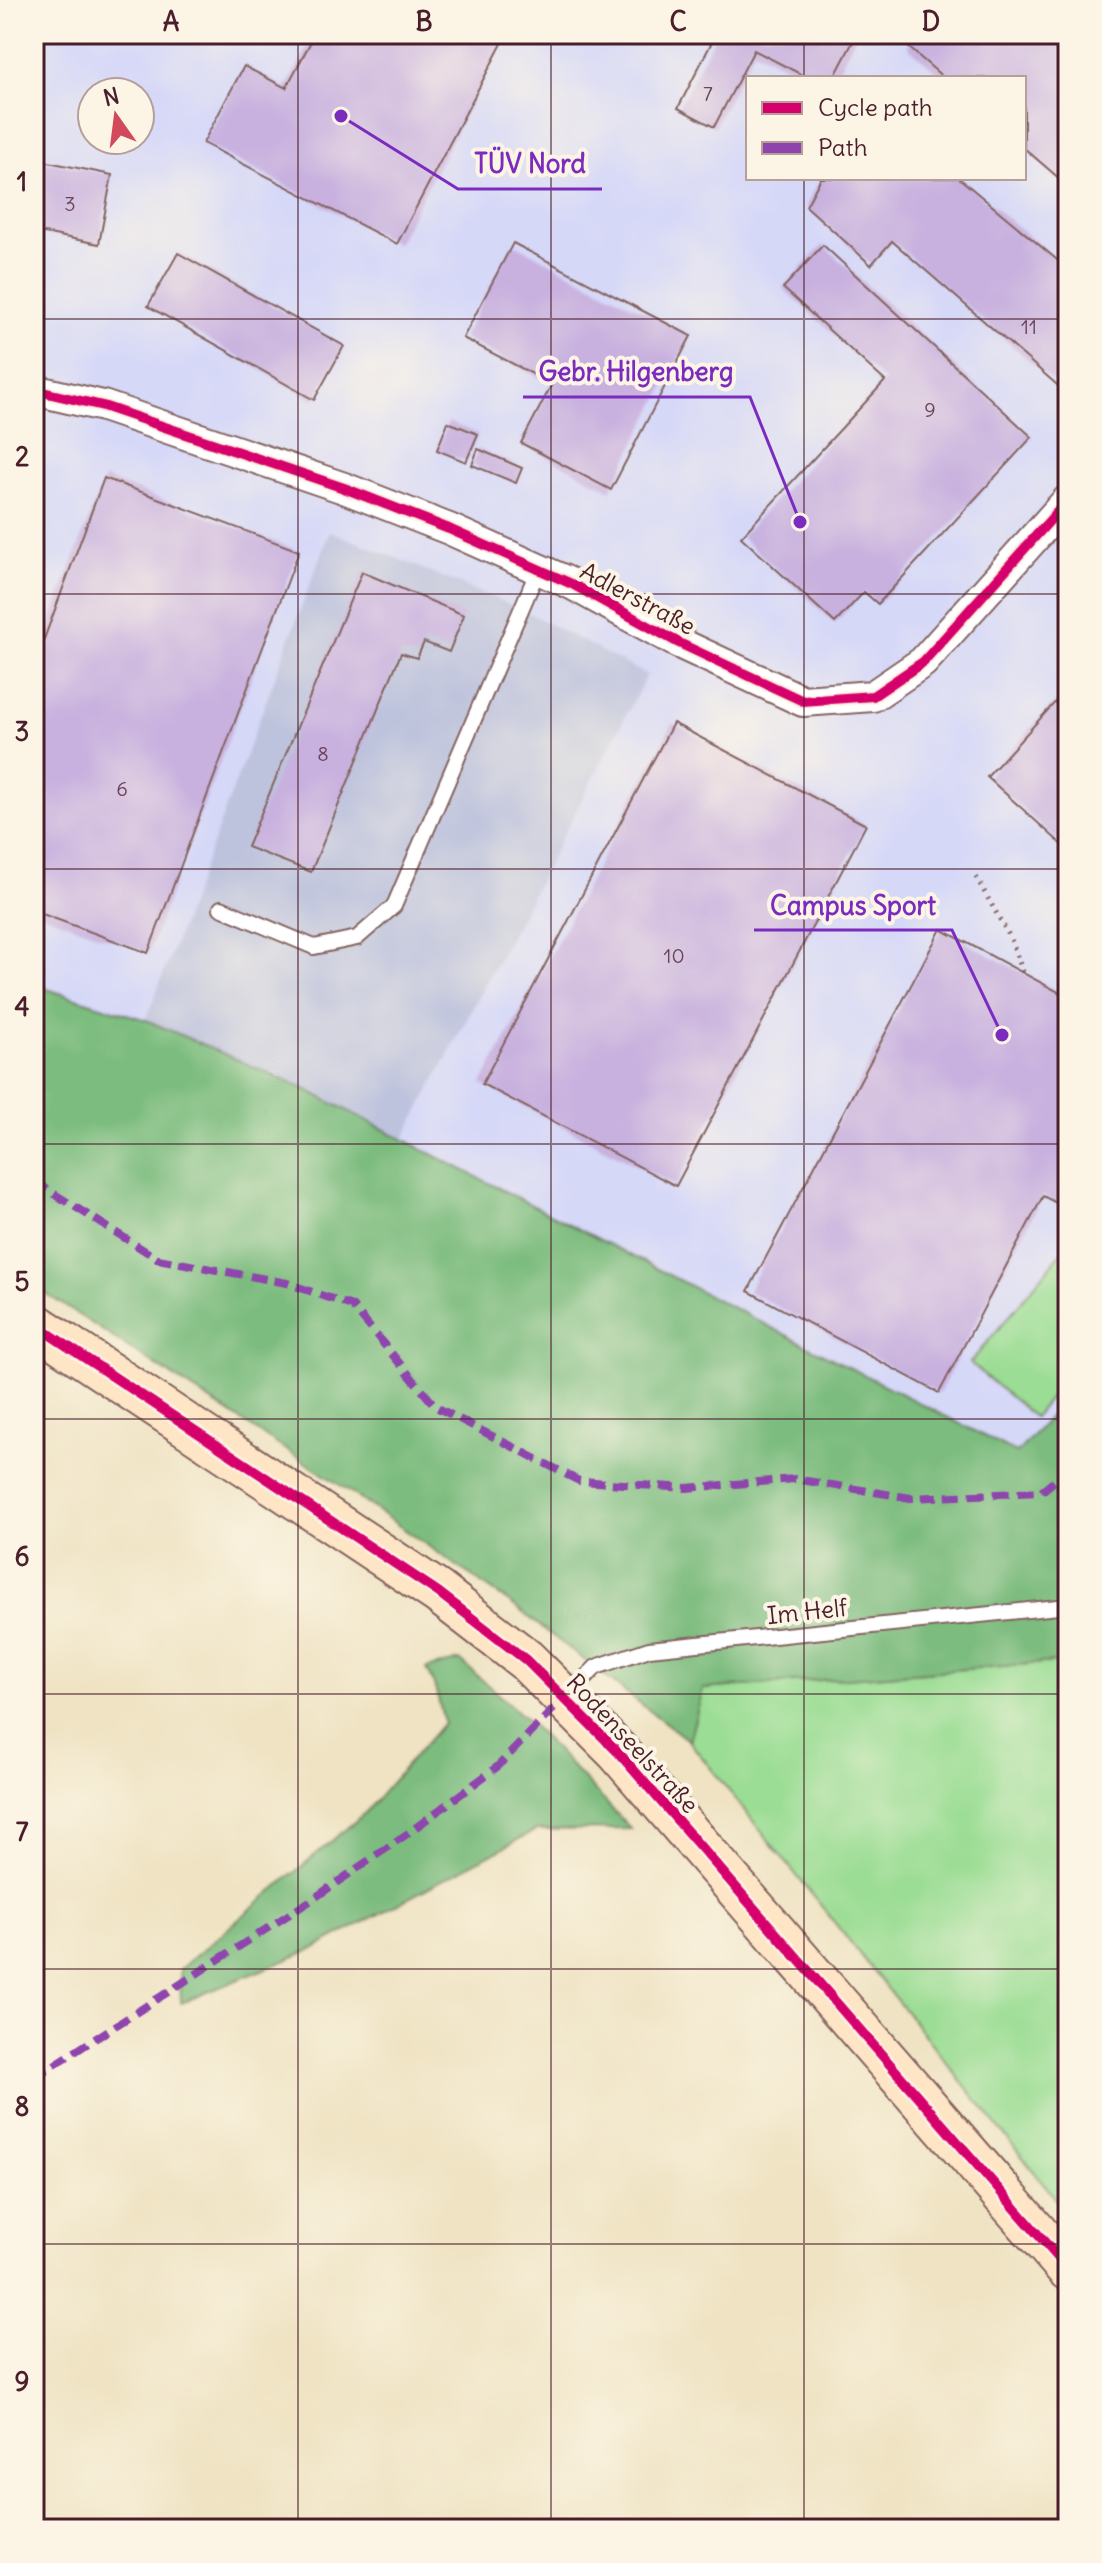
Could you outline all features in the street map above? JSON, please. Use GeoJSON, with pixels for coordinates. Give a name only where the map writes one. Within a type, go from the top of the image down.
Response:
{"type":"FeatureCollection","features":[{"type":"Feature","properties":{"kind":"main road","name":"Rodenseelstraße"},"geometry":{"type":"LineString","coordinates":[[34,1324],[438,1592],[526,1660],[618,1752],[1068,2269]]}},
{"type":"Feature","properties":{"kind":"street","name":"Adlerstraße"},"geometry":{"type":"LineString","coordinates":[[34,390],[103,406],[344,488],[538,570],[679,643],[803,701],[873,696],[923,662],[1068,500]]}},
{"type":"Feature","properties":{"kind":"lane"},"geometry":{"type":"LineString","coordinates":[[221,908],[314,947],[357,938],[394,906],[538,570]]}},
{"type":"Feature","properties":{"kind":"lane","name":"Im Helf"},"geometry":{"type":"LineString","coordinates":[[565,1697],[596,1667],[649,1649],[1068,1606]]}},
{"type":"Feature","properties":{"kind":"path"},"geometry":{"type":"LineString","coordinates":[[976,877],[1011,939],[1023,973]]}},
{"type":"Feature","properties":{"kind":"shaded area"},"geometry":{"type":"Polygon","coordinates":[[[34,34],[1068,34],[1068,1396],[1017,1453],[305,1089],[146,1020],[34,985],[34,34]]]}},
{"type":"Feature","properties":{"kind":"shaded area"},"geometry":{"type":"Polygon","coordinates":[[[330,531],[521,609],[647,675],[404,1139],[305,1089],[146,1020],[330,531]]]}},
{"type":"Feature","properties":{"kind":"green space"},"geometry":{"type":"Polygon","coordinates":[[[34,985],[146,1020],[305,1089],[1017,1453],[1068,1396],[1068,1661],[703,1689],[689,1741],[509,1602],[346,1489],[34,1286],[34,985]]]}},
{"type":"Feature","properties":{"kind":"green space"},"geometry":{"type":"Polygon","coordinates":[[[1068,1245],[1068,1376],[1034,1417],[970,1363],[1068,1245]]]}},
{"type":"Feature","properties":{"kind":"green space"},"geometry":{"type":"Polygon","coordinates":[[[460,1660],[532,1725],[631,1829],[536,1830],[315,1948],[181,2003],[180,1969],[366,1812],[444,1722],[435,1687],[426,1669],[460,1660]]]}},
{"type":"Feature","properties":{"kind":"green space"},"geometry":{"type":"Polygon","coordinates":[[[1068,1661],[1068,2214],[689,1741],[703,1689],[1068,1661]]]}},
{"type":"Feature","properties":{"kind":"building"},"geometry":{"type":"Polygon","coordinates":[[[315,34],[507,34],[397,244],[203,143],[244,66],[286,88],[315,34]]]}},
{"type":"Feature","properties":{"kind":"building"},"geometry":{"type":"Polygon","coordinates":[[[716,34],[857,34],[835,76],[804,76],[754,50],[714,127],[678,108],[716,34]]]}},
{"type":"Feature","properties":{"kind":"building"},"geometry":{"type":"Polygon","coordinates":[[[918,34],[1068,34],[1068,186],[1026,150],[1026,76],[942,76],[907,46],[918,34]]]}},
{"type":"Feature","properties":{"kind":"building"},"geometry":{"type":"Polygon","coordinates":[[[34,159],[112,175],[99,244],[34,231],[34,159]]]}},
{"type":"Feature","properties":{"kind":"building"},"geometry":{"type":"Polygon","coordinates":[[[820,180],[961,180],[1068,269],[1068,384],[1063,390],[892,241],[871,265],[806,206],[820,180]]]}},
{"type":"Feature","properties":{"kind":"building"},"geometry":{"type":"Polygon","coordinates":[[[513,243],[691,336],[611,490],[521,443],[552,384],[463,338],[513,243]]]}},
{"type":"Feature","properties":{"kind":"building"},"geometry":{"type":"Polygon","coordinates":[[[823,245],[1032,437],[878,604],[864,592],[835,623],[741,537],[885,381],[783,288],[823,245]]]}},
{"type":"Feature","properties":{"kind":"building"},"geometry":{"type":"Polygon","coordinates":[[[178,253],[344,346],[314,400],[148,306],[178,253]]]}},
{"type":"Feature","properties":{"kind":"building"},"geometry":{"type":"Polygon","coordinates":[[[448,422],[478,434],[466,462],[437,450],[448,422]]]}},
{"type":"Feature","properties":{"kind":"building"},"geometry":{"type":"Polygon","coordinates":[[[478,449],[522,468],[516,483],[472,465],[478,449]]]}},
{"type":"Feature","properties":{"kind":"building"},"geometry":{"type":"Polygon","coordinates":[[[104,478],[299,551],[148,953],[34,911],[34,666],[104,478]]]}},
{"type":"Feature","properties":{"kind":"building"},"geometry":{"type":"Polygon","coordinates":[[[362,572],[464,615],[449,652],[424,642],[417,658],[401,653],[311,872],[247,847],[362,572]]]}},
{"type":"Feature","properties":{"kind":"building"},"geometry":{"type":"Polygon","coordinates":[[[1068,688],[1068,850],[987,777],[1068,688]]]}},
{"type":"Feature","properties":{"kind":"building"},"geometry":{"type":"Polygon","coordinates":[[[673,723],[866,825],[676,1186],[482,1084],[673,723]]]}},
{"type":"Feature","properties":{"kind":"building"},"geometry":{"type":"Polygon","coordinates":[[[941,929],[1068,997],[1068,1209],[1043,1196],[939,1393],[748,1291],[941,929]]]}},
{"type":"Feature","properties":{"kind":"marked path"},"geometry":{"type":"LineString","coordinates":[[34,1181],[158,1259],[287,1283],[352,1306],[436,1407],[579,1481],[686,1488],[795,1479],[911,1498],[1041,1492],[1068,1470]]}},
{"type":"Feature","properties":{"kind":"marked path"},"geometry":{"type":"LineString","coordinates":[[34,2078],[313,1899],[407,1834],[497,1767],[565,1697]]}},
{"type":"Feature","properties":{"kind":"cycle path"},"geometry":{"type":"LineString","coordinates":[[34,390],[103,406],[344,488],[449,529],[574,585],[679,643],[803,701],[873,696],[923,662],[1068,500]]}},
{"type":"Feature","properties":{"kind":"cycle path"},"geometry":{"type":"LineString","coordinates":[[34,1324],[438,1592],[526,1660],[618,1752],[1068,2269]]}},
{"type":"Feature","properties":{"kind":"place","name":"TÜV Nord"},"geometry":{"type":"Point","coordinates":[341,116]}},
{"type":"Feature","properties":{"kind":"place","name":"Gebr. Hilgenberg"},"geometry":{"type":"Point","coordinates":[800,522]}},
{"type":"Feature","properties":{"kind":"place","name":"Campus Sport"},"geometry":{"type":"Point","coordinates":[1002,1035]}}]}
